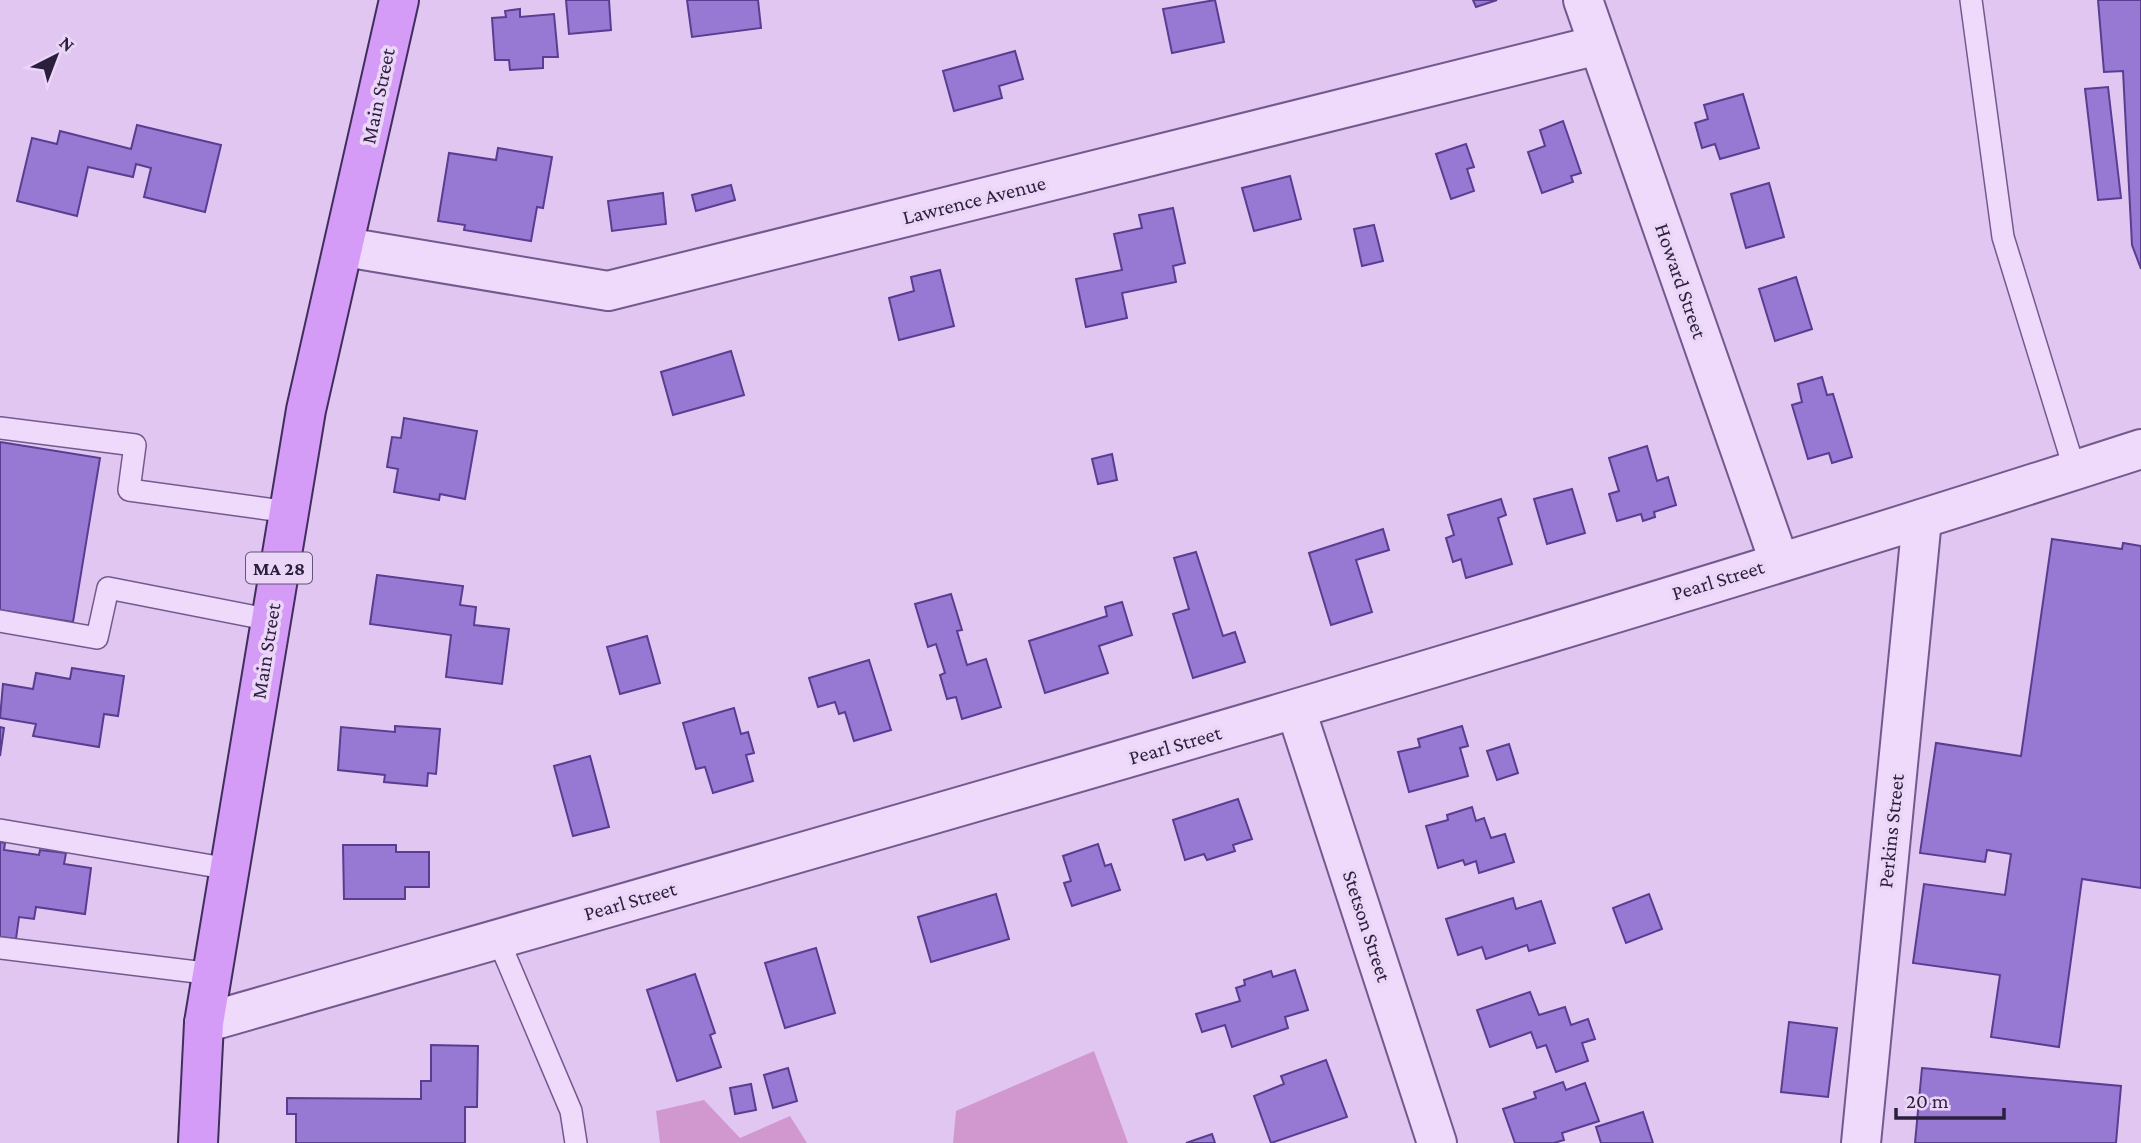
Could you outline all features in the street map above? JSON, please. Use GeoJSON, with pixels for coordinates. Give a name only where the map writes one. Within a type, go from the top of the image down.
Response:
{"type":"FeatureCollection","features":[{"type":"Feature","properties":{"kind":"main road","name":"Main Street"},"geometry":{"type":"LineString","coordinates":[[198,1143],[204,1023],[306,410],[399,0]]}},
{"type":"Feature","properties":{"kind":"street","name":"Howard Street"},"geometry":{"type":"LineString","coordinates":[[1583,0],[1779,561]]}},
{"type":"Feature","properties":{"kind":"street","name":"Lawrence Avenue"},"geometry":{"type":"LineString","coordinates":[[345,247],[608,291],[1598,45]]}},
{"type":"Feature","properties":{"kind":"street","name":"Pearl Street"},"geometry":{"type":"LineString","coordinates":[[204,1023],[1296,710],[1922,519],[2141,449]]}},
{"type":"Feature","properties":{"kind":"street","name":"Perkins Street"},"geometry":{"type":"LineString","coordinates":[[1861,1143],[1922,519]]}},
{"type":"Feature","properties":{"kind":"street","name":"Stetson Street"},"geometry":{"type":"LineString","coordinates":[[1296,710],[1437,1143]]}},
{"type":"Feature","properties":{"kind":"lane"},"geometry":{"type":"LineString","coordinates":[[1971,0],[2003,237],[2074,471]]}},
{"type":"Feature","properties":{"kind":"lane"},"geometry":{"type":"LineString","coordinates":[[0,428],[135,445],[129,490],[289,512]]}},
{"type":"Feature","properties":{"kind":"lane"},"geometry":{"type":"LineString","coordinates":[[0,621],[97,638],[108,588],[271,620]]}},
{"type":"Feature","properties":{"kind":"lane"},"geometry":{"type":"LineString","coordinates":[[0,830],[230,869]]}},
{"type":"Feature","properties":{"kind":"lane"},"geometry":{"type":"LineString","coordinates":[[498,939],[571,1111],[576,1143]]}},
{"type":"Feature","properties":{"kind":"lane"},"geometry":{"type":"LineString","coordinates":[[0,948],[212,974]]}},
{"type":"Feature","properties":{"kind":"shaded area"},"geometry":{"type":"Polygon","coordinates":[[[1094,1051],[1128,1143],[953,1143],[956,1111],[1094,1051]]]}},
{"type":"Feature","properties":{"kind":"shaded area"},"geometry":{"type":"Polygon","coordinates":[[[704,1100],[740,1138],[790,1116],[807,1143],[660,1143],[656,1111],[704,1100]]]}},
{"type":"Feature","properties":{"kind":"building"},"geometry":{"type":"Polygon","coordinates":[[[566,0],[609,0],[611,30],[569,34],[566,0]]]}},
{"type":"Feature","properties":{"kind":"building"},"geometry":{"type":"Polygon","coordinates":[[[687,0],[758,0],[761,28],[692,37],[687,0]]]}},
{"type":"Feature","properties":{"kind":"building"},"geometry":{"type":"Polygon","coordinates":[[[1215,0],[1224,42],[1172,53],[1163,9],[1215,0]]]}},
{"type":"Feature","properties":{"kind":"building"},"geometry":{"type":"Polygon","coordinates":[[[1473,0],[1497,0],[1476,7],[1473,0]]]}},
{"type":"Feature","properties":{"kind":"building"},"geometry":{"type":"Polygon","coordinates":[[[2098,0],[2141,0],[2141,269],[2132,245],[2123,71],[2104,72],[2098,0]]]}},
{"type":"Feature","properties":{"kind":"building"},"geometry":{"type":"Polygon","coordinates":[[[520,9],[520,17],[554,14],[558,57],[543,57],[543,68],[510,70],[509,60],[495,60],[492,18],[506,17],[505,11],[520,9]]]}},
{"type":"Feature","properties":{"kind":"building"},"geometry":{"type":"Polygon","coordinates":[[[1015,51],[1023,79],[999,86],[1002,98],[954,111],[943,71],[1015,51]]]}},
{"type":"Feature","properties":{"kind":"building"},"geometry":{"type":"Polygon","coordinates":[[[2108,87],[2121,198],[2098,200],[2085,89],[2108,87]]]}},
{"type":"Feature","properties":{"kind":"building"},"geometry":{"type":"Polygon","coordinates":[[[1743,94],[1759,148],[1720,159],[1715,144],[1702,148],[1695,123],[1708,119],[1704,105],[1743,94]]]}},
{"type":"Feature","properties":{"kind":"building"},"geometry":{"type":"Polygon","coordinates":[[[1563,121],[1581,173],[1571,176],[1573,182],[1542,193],[1528,152],[1545,146],[1540,130],[1563,121]]]}},
{"type":"Feature","properties":{"kind":"building"},"geometry":{"type":"Polygon","coordinates":[[[137,125],[221,145],[205,212],[144,197],[151,168],[136,164],[133,177],[88,167],[77,216],[17,201],[32,138],[57,144],[60,131],[131,149],[137,125]]]}},
{"type":"Feature","properties":{"kind":"building"},"geometry":{"type":"Polygon","coordinates":[[[1466,144],[1474,167],[1467,169],[1474,191],[1451,199],[1436,154],[1466,144]]]}},
{"type":"Feature","properties":{"kind":"building"},"geometry":{"type":"Polygon","coordinates":[[[498,148],[552,157],[543,208],[537,207],[531,241],[464,230],[465,225],[438,221],[449,153],[496,160],[498,148]]]}},
{"type":"Feature","properties":{"kind":"building"},"geometry":{"type":"Polygon","coordinates":[[[1290,176],[1301,219],[1254,231],[1242,188],[1290,176]]]}},
{"type":"Feature","properties":{"kind":"building"},"geometry":{"type":"Polygon","coordinates":[[[1769,183],[1784,237],[1746,248],[1731,194],[1769,183]]]}},
{"type":"Feature","properties":{"kind":"building"},"geometry":{"type":"Polygon","coordinates":[[[731,185],[735,200],[696,211],[692,195],[731,185]]]}},
{"type":"Feature","properties":{"kind":"building"},"geometry":{"type":"Polygon","coordinates":[[[663,193],[666,224],[612,231],[608,201],[663,193]]]}},
{"type":"Feature","properties":{"kind":"building"},"geometry":{"type":"Polygon","coordinates":[[[1173,208],[1185,263],[1173,266],[1176,282],[1122,293],[1127,318],[1086,327],[1076,279],[1122,270],[1114,234],[1142,228],[1139,215],[1173,208]]]}},
{"type":"Feature","properties":{"kind":"building"},"geometry":{"type":"Polygon","coordinates":[[[1374,225],[1383,261],[1362,266],[1354,229],[1374,225]]]}},
{"type":"Feature","properties":{"kind":"building"},"geometry":{"type":"Polygon","coordinates":[[[940,270],[954,326],[899,340],[889,298],[914,291],[911,277],[940,270]]]}},
{"type":"Feature","properties":{"kind":"building"},"geometry":{"type":"Polygon","coordinates":[[[1796,277],[1812,329],[1775,341],[1759,289],[1796,277]]]}},
{"type":"Feature","properties":{"kind":"building"},"geometry":{"type":"Polygon","coordinates":[[[731,351],[744,395],[673,415],[661,372],[731,351]]]}},
{"type":"Feature","properties":{"kind":"building"},"geometry":{"type":"Polygon","coordinates":[[[1822,377],[1827,395],[1833,394],[1852,457],[1832,463],[1829,453],[1808,459],[1792,405],[1802,402],[1798,384],[1822,377]]]}},
{"type":"Feature","properties":{"kind":"building"},"geometry":{"type":"Polygon","coordinates":[[[404,418],[477,431],[465,499],[440,494],[439,500],[394,492],[398,469],[387,467],[392,437],[401,438],[404,418]]]}},
{"type":"Feature","properties":{"kind":"building"},"geometry":{"type":"Polygon","coordinates":[[[0,442],[100,458],[73,622],[0,610],[0,442]]]}},
{"type":"Feature","properties":{"kind":"building"},"geometry":{"type":"Polygon","coordinates":[[[1647,446],[1657,481],[1668,477],[1676,505],[1654,512],[1655,517],[1643,521],[1641,514],[1617,521],[1609,494],[1619,491],[1609,458],[1647,446]]]}},
{"type":"Feature","properties":{"kind":"building"},"geometry":{"type":"Polygon","coordinates":[[[1112,454],[1117,480],[1098,484],[1092,459],[1112,454]]]}},
{"type":"Feature","properties":{"kind":"building"},"geometry":{"type":"Polygon","coordinates":[[[1572,489],[1585,533],[1547,544],[1534,499],[1572,489]]]}},
{"type":"Feature","properties":{"kind":"building"},"geometry":{"type":"Polygon","coordinates":[[[1501,499],[1506,515],[1498,518],[1512,564],[1466,578],[1461,559],[1453,562],[1446,538],[1454,535],[1448,515],[1501,499]]]}},
{"type":"Feature","properties":{"kind":"building"},"geometry":{"type":"Polygon","coordinates":[[[1383,529],[1389,550],[1356,560],[1372,612],[1331,625],[1309,553],[1383,529]]]}},
{"type":"Feature","properties":{"kind":"building"},"geometry":{"type":"Polygon","coordinates":[[[2052,539],[2122,549],[2123,543],[2141,546],[2141,888],[2082,879],[2059,1047],[1991,1037],[2000,975],[1913,963],[1924,884],[2005,895],[2011,854],[1987,850],[1985,862],[1920,853],[1936,743],[2021,756],[2052,539]]]}},
{"type":"Feature","properties":{"kind":"building"},"geometry":{"type":"Polygon","coordinates":[[[1196,552],[1223,636],[1235,632],[1245,662],[1193,678],[1173,614],[1189,609],[1174,558],[1196,552]]]}},
{"type":"Feature","properties":{"kind":"building"},"geometry":{"type":"Polygon","coordinates":[[[377,575],[463,586],[460,605],[476,607],[474,625],[509,629],[502,684],[446,677],[451,635],[370,624],[377,575]]]}},
{"type":"Feature","properties":{"kind":"building"},"geometry":{"type":"Polygon","coordinates":[[[951,594],[962,630],[957,631],[967,665],[986,659],[1001,707],[962,719],[956,697],[947,699],[940,675],[945,673],[936,644],[928,647],[915,604],[951,594]]]}},
{"type":"Feature","properties":{"kind":"building"},"geometry":{"type":"Polygon","coordinates":[[[1122,602],[1132,635],[1099,646],[1108,673],[1045,693],[1029,641],[1107,616],[1105,607],[1122,602]]]}},
{"type":"Feature","properties":{"kind":"building"},"geometry":{"type":"Polygon","coordinates":[[[647,636],[660,683],[620,694],[607,647],[647,636]]]}},
{"type":"Feature","properties":{"kind":"building"},"geometry":{"type":"Polygon","coordinates":[[[869,660],[891,730],[854,741],[845,712],[839,714],[835,702],[818,707],[809,678],[869,660]]]}},
{"type":"Feature","properties":{"kind":"building"},"geometry":{"type":"Polygon","coordinates":[[[72,668],[124,676],[118,716],[104,714],[99,747],[33,736],[36,724],[0,718],[3,684],[33,689],[36,673],[70,679],[72,668]]]}},
{"type":"Feature","properties":{"kind":"building"},"geometry":{"type":"Polygon","coordinates":[[[734,708],[741,734],[748,732],[754,753],[746,755],[753,781],[713,793],[705,767],[696,769],[683,723],[734,708]]]}},
{"type":"Feature","properties":{"kind":"building"},"geometry":{"type":"Polygon","coordinates":[[[395,726],[440,729],[436,774],[428,773],[427,786],[384,782],[385,775],[338,770],[341,727],[395,732],[395,726]]]}},
{"type":"Feature","properties":{"kind":"building"},"geometry":{"type":"Polygon","coordinates":[[[1462,726],[1468,746],[1460,748],[1468,776],[1409,792],[1398,752],[1420,747],[1418,739],[1462,726]]]}},
{"type":"Feature","properties":{"kind":"building"},"geometry":{"type":"Polygon","coordinates":[[[0,727],[4,728],[0,756],[0,727]]]}},
{"type":"Feature","properties":{"kind":"building"},"geometry":{"type":"Polygon","coordinates":[[[1509,744],[1518,773],[1497,780],[1487,751],[1509,744]]]}},
{"type":"Feature","properties":{"kind":"building"},"geometry":{"type":"Polygon","coordinates":[[[590,756],[609,827],[573,836],[554,766],[590,756]]]}},
{"type":"Feature","properties":{"kind":"building"},"geometry":{"type":"Polygon","coordinates":[[[1238,799],[1252,839],[1233,845],[1235,851],[1207,860],[1204,854],[1185,860],[1173,820],[1238,799]]]}},
{"type":"Feature","properties":{"kind":"building"},"geometry":{"type":"Polygon","coordinates":[[[1472,807],[1476,821],[1484,818],[1491,838],[1505,834],[1514,862],[1479,873],[1476,861],[1465,865],[1463,860],[1438,868],[1426,826],[1448,820],[1447,815],[1472,807]]]}},
{"type":"Feature","properties":{"kind":"building"},"geometry":{"type":"Polygon","coordinates":[[[0,842],[5,843],[4,850],[39,855],[40,850],[66,853],[64,864],[91,868],[85,914],[36,907],[34,919],[19,917],[16,939],[0,937],[0,842]]]}},
{"type":"Feature","properties":{"kind":"building"},"geometry":{"type":"Polygon","coordinates":[[[1098,844],[1105,866],[1111,864],[1120,890],[1072,906],[1064,883],[1071,881],[1063,856],[1098,844]]]}},
{"type":"Feature","properties":{"kind":"building"},"geometry":{"type":"Polygon","coordinates":[[[343,845],[396,845],[396,852],[429,852],[429,887],[405,887],[405,899],[344,899],[343,845]]]}},
{"type":"Feature","properties":{"kind":"building"},"geometry":{"type":"Polygon","coordinates":[[[996,894],[1009,939],[931,962],[918,917],[996,894]]]}},
{"type":"Feature","properties":{"kind":"building"},"geometry":{"type":"Polygon","coordinates":[[[1649,894],[1662,929],[1626,943],[1613,908],[1649,894]]]}},
{"type":"Feature","properties":{"kind":"building"},"geometry":{"type":"Polygon","coordinates":[[[1513,898],[1516,909],[1541,901],[1555,943],[1529,951],[1527,945],[1486,959],[1482,947],[1458,955],[1446,919],[1513,898]]]}},
{"type":"Feature","properties":{"kind":"building"},"geometry":{"type":"Polygon","coordinates":[[[816,948],[835,1013],[785,1028],[765,963],[816,948]]]}},
{"type":"Feature","properties":{"kind":"building"},"geometry":{"type":"Polygon","coordinates":[[[1295,970],[1308,1010],[1285,1017],[1288,1028],[1232,1047],[1225,1025],[1202,1032],[1196,1014],[1240,1001],[1236,988],[1245,985],[1244,980],[1271,971],[1273,977],[1295,970]]]}},
{"type":"Feature","properties":{"kind":"building"},"geometry":{"type":"Polygon","coordinates":[[[695,974],[715,1033],[710,1035],[721,1067],[677,1081],[647,990],[695,974]]]}},
{"type":"Feature","properties":{"kind":"building"},"geometry":{"type":"Polygon","coordinates":[[[1530,992],[1539,1015],[1565,1007],[1571,1025],[1588,1019],[1595,1039],[1582,1043],[1588,1061],[1556,1072],[1546,1045],[1537,1048],[1531,1032],[1490,1047],[1477,1010],[1530,992]]]}},
{"type":"Feature","properties":{"kind":"building"},"geometry":{"type":"Polygon","coordinates":[[[1789,1022],[1837,1028],[1828,1097],[1781,1092],[1789,1022]]]}},
{"type":"Feature","properties":{"kind":"building"},"geometry":{"type":"Polygon","coordinates":[[[431,1045],[478,1046],[477,1107],[465,1107],[465,1143],[296,1143],[296,1114],[287,1114],[287,1098],[421,1099],[421,1081],[431,1081],[431,1045]]]}},
{"type":"Feature","properties":{"kind":"building"},"geometry":{"type":"Polygon","coordinates":[[[1326,1060],[1347,1117],[1271,1143],[1254,1096],[1284,1084],[1281,1076],[1326,1060]]]}},
{"type":"Feature","properties":{"kind":"building"},"geometry":{"type":"Polygon","coordinates":[[[788,1068],[797,1101],[773,1108],[764,1075],[788,1068]]]}},
{"type":"Feature","properties":{"kind":"building"},"geometry":{"type":"Polygon","coordinates":[[[1922,1068],[2121,1086],[2116,1143],[1915,1143],[1922,1068]]]}},
{"type":"Feature","properties":{"kind":"building"},"geometry":{"type":"Polygon","coordinates":[[[1563,1082],[1566,1090],[1585,1083],[1599,1121],[1562,1133],[1564,1140],[1554,1143],[1515,1143],[1503,1109],[1536,1098],[1534,1092],[1563,1082]]]}},
{"type":"Feature","properties":{"kind":"building"},"geometry":{"type":"Polygon","coordinates":[[[751,1084],[756,1110],[735,1114],[730,1088],[751,1084]]]}},
{"type":"Feature","properties":{"kind":"building"},"geometry":{"type":"Polygon","coordinates":[[[1643,1112],[1653,1143],[1601,1143],[1596,1127],[1643,1112]]]}},
{"type":"Feature","properties":{"kind":"building"},"geometry":{"type":"Polygon","coordinates":[[[1212,1134],[1215,1143],[1186,1143],[1212,1134]]]}}]}
